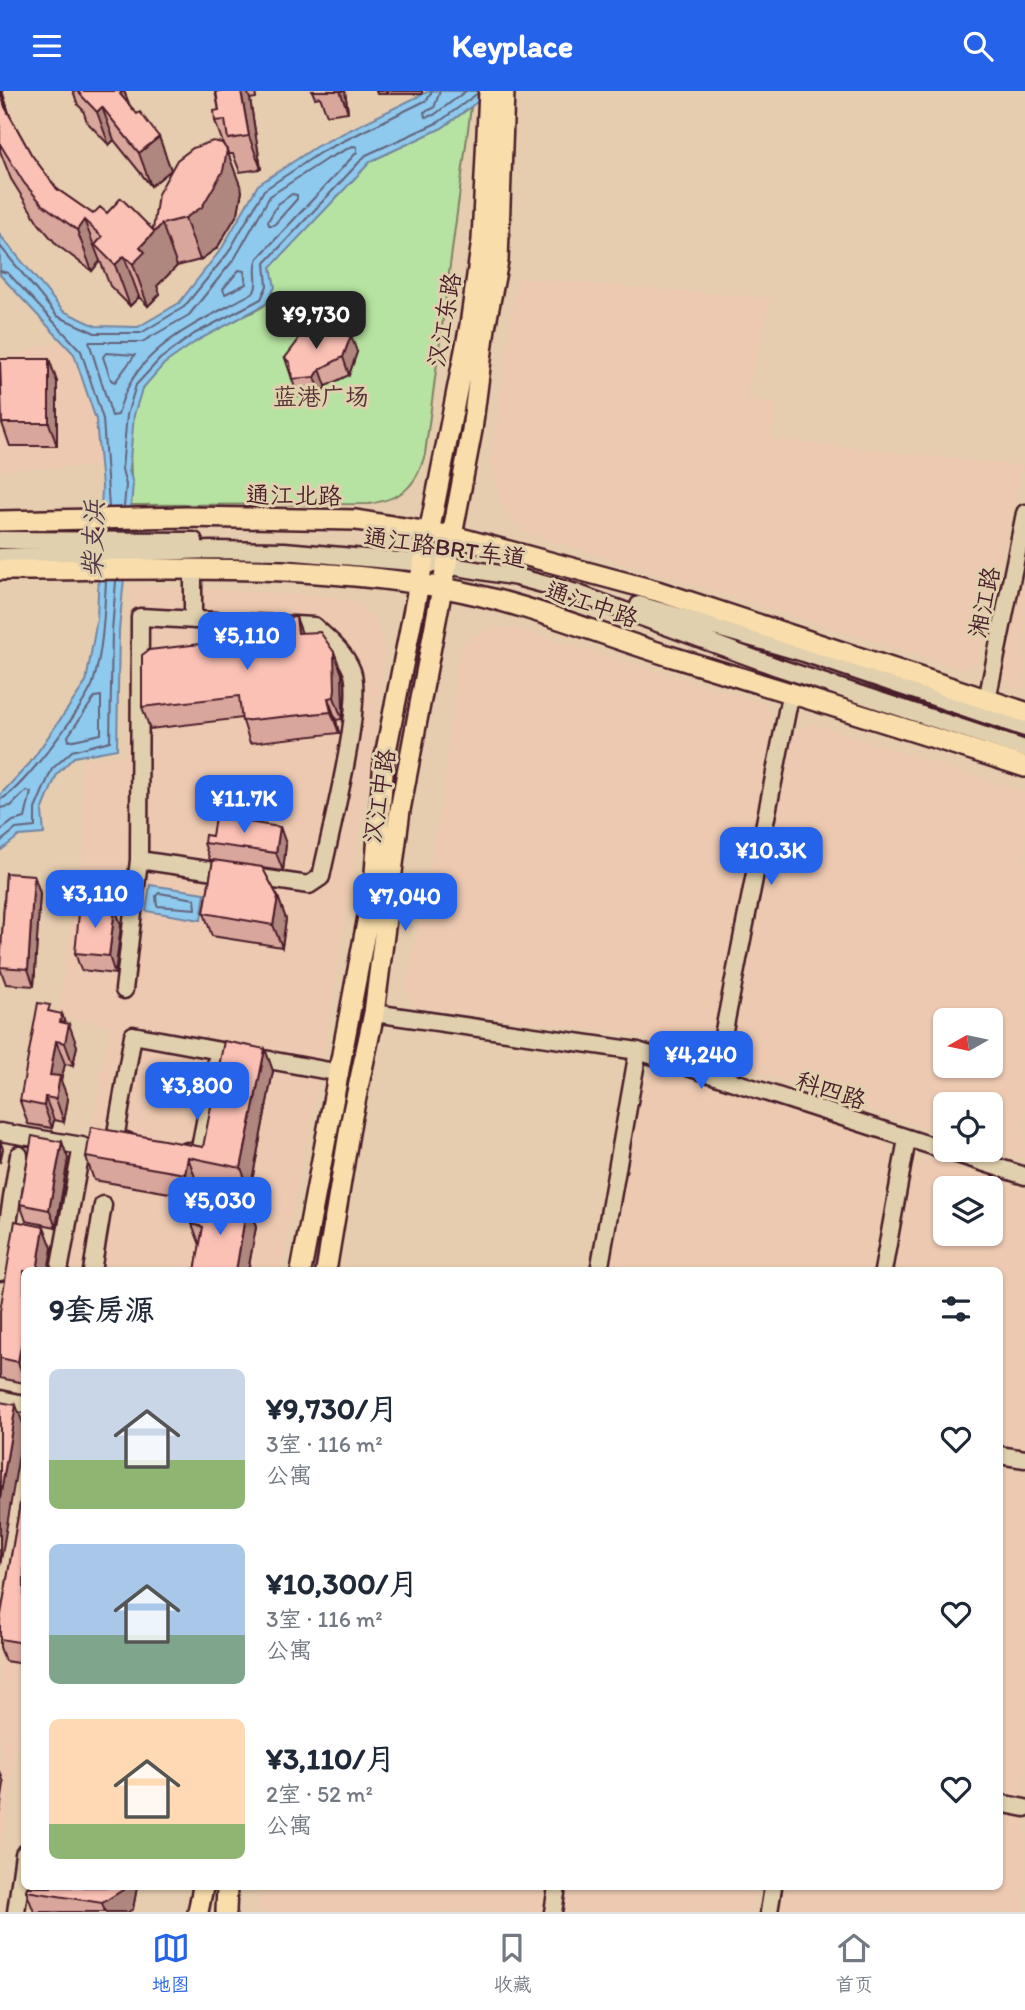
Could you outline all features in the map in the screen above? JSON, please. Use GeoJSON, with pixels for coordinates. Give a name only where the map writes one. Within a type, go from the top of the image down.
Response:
{"type":"FeatureCollection","features":[{"type":"Feature","properties":{"kind":"main road","name":"汉江东路"},"geometry":{"type":"LineString","coordinates":[[424,559],[470,325],[482,240],[494,95]]}},
{"type":"Feature","properties":{"kind":"main road","name":"汉江东路"},"geometry":{"type":"LineString","coordinates":[[453,536],[498,261],[494,95]]}},
{"type":"Feature","properties":{"kind":"main road","name":"通江北路"},"geometry":{"type":"LineString","coordinates":[[0,521],[356,520],[453,536]]}},
{"type":"Feature","properties":{"kind":"main road","name":"汉江中路"},"geometry":{"type":"LineString","coordinates":[[327,1267],[351,1121],[374,1013],[400,810],[453,536]]}},
{"type":"Feature","properties":{"kind":"main road","name":"通江中路"},"geometry":{"type":"LineString","coordinates":[[453,536],[657,591],[1025,712]]}},
{"type":"Feature","properties":{"kind":"main road","name":"通江中路"},"geometry":{"type":"LineString","coordinates":[[87,556],[131,555],[192,569],[344,574],[506,600],[674,658],[790,691],[1025,767]]}},
{"type":"Feature","properties":{"kind":"main road"},"geometry":{"type":"LineString","coordinates":[[0,571],[87,556]]}},
{"type":"Feature","properties":{"kind":"main road","name":"汉江中路"},"geometry":{"type":"LineString","coordinates":[[302,1267],[374,885],[384,761],[424,559]]}},
{"type":"Feature","properties":{"kind":"main road"},"geometry":{"type":"LineString","coordinates":[[198,1912],[202,1890]]}},
{"type":"Feature","properties":{"kind":"main road"},"geometry":{"type":"LineString","coordinates":[[226,1912],[227,1890]]}},
{"type":"Feature","properties":{"kind":"street","name":"湘江路"},"geometry":{"type":"LineString","coordinates":[[987,700],[1025,513]]}},
{"type":"Feature","properties":{"kind":"street","name":"通江路BRT车道"},"geometry":{"type":"LineString","coordinates":[[0,540],[87,556]]}},
{"type":"Feature","properties":{"kind":"street","name":"通江路BRT车道"},"geometry":{"type":"LineString","coordinates":[[0,557],[131,555],[227,541],[515,567],[685,620],[804,653],[1025,728]]}},
{"type":"Feature","properties":{"kind":"street","name":"通江路BRT车道"},"geometry":{"type":"LineString","coordinates":[[447,561],[576,593],[776,667],[1025,748]]}},
{"type":"Feature","properties":{"kind":"street"},"geometry":{"type":"LineString","coordinates":[[192,569],[193,620]]}},
{"type":"Feature","properties":{"kind":"street"},"geometry":{"type":"LineString","coordinates":[[124,990],[139,860],[140,617],[314,626],[339,649],[352,671],[355,705],[321,877],[309,885],[139,860]]}},
{"type":"Feature","properties":{"kind":"street"},"geometry":{"type":"LineString","coordinates":[[804,653],[987,700]]}},
{"type":"Feature","properties":{"kind":"street"},"geometry":{"type":"LineString","coordinates":[[716,1076],[790,691]]}},
{"type":"Feature","properties":{"kind":"street","name":"科四路"},"geometry":{"type":"LineString","coordinates":[[374,1013],[638,1051],[1025,1176]]}},
{"type":"Feature","properties":{"kind":"street"},"geometry":{"type":"LineString","coordinates":[[139,1143],[115,1139],[133,1035],[340,1073]]}},
{"type":"Feature","properties":{"kind":"street"},"geometry":{"type":"LineString","coordinates":[[600,1267],[638,1051]]}},
{"type":"Feature","properties":{"kind":"street"},"geometry":{"type":"LineString","coordinates":[[175,1149],[200,1154],[218,1052]]}},
{"type":"Feature","properties":{"kind":"street"},"geometry":{"type":"LineString","coordinates":[[0,1132],[82,1146],[59,1239],[60,1267]]}},
{"type":"Feature","properties":{"kind":"street"},"geometry":{"type":"LineString","coordinates":[[884,1267],[907,1139]]}},
{"type":"Feature","properties":{"kind":"street"},"geometry":{"type":"LineString","coordinates":[[0,1272],[19,1155]]}},
{"type":"Feature","properties":{"kind":"street"},"geometry":{"type":"LineString","coordinates":[[93,1267],[103,1205]]}},
{"type":"Feature","properties":{"kind":"street"},"geometry":{"type":"LineString","coordinates":[[0,1399],[21,1403]]}},
{"type":"Feature","properties":{"kind":"street"},"geometry":{"type":"LineString","coordinates":[[1003,1456],[1025,1459]]}},
{"type":"Feature","properties":{"kind":"street"},"geometry":{"type":"LineString","coordinates":[[1003,1804],[1025,1808]]}},
{"type":"Feature","properties":{"kind":"street"},"geometry":{"type":"LineString","coordinates":[[16,1912],[21,1876]]}},
{"type":"Feature","properties":{"kind":"street"},"geometry":{"type":"LineString","coordinates":[[553,1912],[557,1890]]}},
{"type":"Feature","properties":{"kind":"street"},"geometry":{"type":"LineString","coordinates":[[769,1912],[773,1890]]}},
{"type":"Feature","properties":{"kind":"shaded area"},"geometry":{"type":"Polygon","coordinates":[[[517,278],[771,298],[746,397],[776,405],[771,439],[1022,466],[978,660],[962,669],[526,533],[512,520],[502,504],[491,463],[517,278]]]}},
{"type":"Feature","properties":{"kind":"shaded area"},"geometry":{"type":"Polygon","coordinates":[[[62,340],[74,354],[96,420],[101,466],[0,470],[0,359],[62,340]]]}},
{"type":"Feature","properties":{"kind":"shaded area"},"geometry":{"type":"Polygon","coordinates":[[[1025,554],[1025,690],[1008,685],[1001,667],[1025,554]]]}},
{"type":"Feature","properties":{"kind":"shaded area"},"geometry":{"type":"Polygon","coordinates":[[[130,584],[333,597],[359,604],[377,621],[385,651],[371,763],[321,1069],[282,1267],[67,1267],[110,1026],[57,1017],[84,843],[82,759],[126,754],[130,584]]]}},
{"type":"Feature","properties":{"kind":"shaded area"},"geometry":{"type":"Polygon","coordinates":[[[494,628],[514,628],[765,704],[773,720],[715,1042],[702,1053],[639,1036],[416,1008],[406,988],[443,796],[456,671],[462,646],[477,633],[494,628]]]}},
{"type":"Feature","properties":{"kind":"shaded area"},"geometry":{"type":"Polygon","coordinates":[[[811,723],[1025,792],[1025,1160],[1003,1153],[1003,1092],[933,1092],[933,1130],[730,1063],[792,733],[811,723]]]}},
{"type":"Feature","properties":{"kind":"shaded area"},"geometry":{"type":"Polygon","coordinates":[[[659,1067],[884,1141],[891,1158],[871,1267],[610,1267],[643,1077],[659,1067]]]}},
{"type":"Feature","properties":{"kind":"shaded area"},"geometry":{"type":"Polygon","coordinates":[[[929,1158],[933,1162],[942,1162],[987,1176],[933,1176],[933,1246],[1003,1246],[1003,1181],[1025,1188],[1025,1450],[1003,1447],[1003,1267],[894,1267],[911,1168],[929,1158]]]}},
{"type":"Feature","properties":{"kind":"shaded area"},"geometry":{"type":"Polygon","coordinates":[[[1003,1469],[1025,1472],[1025,1797],[1003,1793],[1003,1469]]]}},
{"type":"Feature","properties":{"kind":"shaded area"},"geometry":{"type":"Polygon","coordinates":[[[21,1522],[21,1725],[0,1858],[0,1639],[21,1522]]]}},
{"type":"Feature","properties":{"kind":"shaded area"},"geometry":{"type":"Polygon","coordinates":[[[1003,1814],[1025,1818],[1025,1912],[780,1912],[784,1890],[1003,1890],[1003,1814]]]}},
{"type":"Feature","properties":{"kind":"shaded area"},"geometry":{"type":"Polygon","coordinates":[[[261,1890],[550,1890],[546,1912],[258,1912],[261,1890]]]}},
{"type":"Feature","properties":{"kind":"shaded area"},"geometry":{"type":"Polygon","coordinates":[[[568,1890],[755,1890],[751,1912],[564,1912],[568,1890]]]}},
{"type":"Feature","properties":{"kind":"green space","name":"蓝港广场"},"geometry":{"type":"Polygon","coordinates":[[[471,107],[425,454],[412,483],[391,498],[369,504],[131,505],[132,416],[136,401],[151,376],[186,347],[267,303],[273,290],[270,267],[371,161],[442,128],[471,107]]]}},
{"type":"Feature","properties":{"kind":"water"},"geometry":{"type":"Polygon","coordinates":[[[429,91],[492,91],[442,128],[371,161],[271,267],[275,287],[266,304],[198,340],[164,364],[142,389],[134,415],[129,470],[133,484],[119,631],[117,749],[74,757],[57,774],[42,811],[44,834],[19,836],[0,851],[0,795],[30,763],[86,682],[97,619],[102,486],[96,420],[74,354],[0,275],[0,235],[63,311],[96,326],[138,327],[179,303],[222,248],[258,185],[317,146],[429,91]]]}},
{"type":"Feature","properties":{"kind":"water"},"geometry":{"type":"Polygon","coordinates":[[[150,885],[205,893],[201,920],[146,911],[150,885]]]}},
{"type":"Feature","properties":{"kind":"building"},"geometry":{"type":"Polygon","coordinates":[[[0,91],[5,107],[31,154],[57,189],[93,214],[100,207],[107,213],[121,198],[153,230],[158,194],[177,160],[193,148],[213,141],[222,143],[227,150],[223,171],[202,207],[185,218],[162,224],[140,247],[145,252],[133,264],[124,256],[115,265],[95,245],[102,237],[84,220],[77,230],[42,204],[24,183],[0,144],[0,91]]]}},
{"type":"Feature","properties":{"kind":"building"},"geometry":{"type":"Polygon","coordinates":[[[77,91],[123,91],[120,94],[137,114],[140,112],[159,137],[139,153],[102,107],[97,112],[77,91]]]}},
{"type":"Feature","properties":{"kind":"building"},"geometry":{"type":"Polygon","coordinates":[[[216,91],[241,91],[249,136],[228,139],[225,120],[215,121],[214,111],[219,110],[216,91]]]}},
{"type":"Feature","properties":{"kind":"building"},"geometry":{"type":"Polygon","coordinates":[[[325,324],[341,334],[351,335],[343,357],[320,369],[315,377],[292,379],[290,363],[285,358],[297,342],[299,331],[317,330],[325,324]]]}},
{"type":"Feature","properties":{"kind":"building"},"geometry":{"type":"Polygon","coordinates":[[[0,359],[49,359],[49,423],[2,423],[0,359]]]}},
{"type":"Feature","properties":{"kind":"building"},"geometry":{"type":"Polygon","coordinates":[[[296,617],[298,633],[320,632],[334,652],[334,697],[328,698],[331,712],[242,721],[239,696],[142,707],[142,655],[149,650],[243,639],[249,633],[248,622],[296,617]]]}},
{"type":"Feature","properties":{"kind":"building"},"geometry":{"type":"Polygon","coordinates":[[[215,817],[280,827],[276,853],[204,843],[205,835],[212,836],[215,817]]]}},
{"type":"Feature","properties":{"kind":"building"},"geometry":{"type":"Polygon","coordinates":[[[213,860],[262,867],[278,897],[273,925],[204,913],[213,860]]]}},
{"type":"Feature","properties":{"kind":"building"},"geometry":{"type":"Polygon","coordinates":[[[6,873],[34,875],[28,969],[0,967],[6,873]]]}},
{"type":"Feature","properties":{"kind":"building"},"geometry":{"type":"Polygon","coordinates":[[[80,904],[115,908],[109,956],[75,953],[80,904]]]}},
{"type":"Feature","properties":{"kind":"building"},"geometry":{"type":"Polygon","coordinates":[[[38,1003],[50,1005],[48,1011],[62,1014],[60,1022],[69,1024],[65,1043],[56,1041],[50,1075],[60,1076],[56,1099],[45,1097],[44,1106],[20,1101],[38,1003]]]}},
{"type":"Feature","properties":{"kind":"building"},"geometry":{"type":"Polygon","coordinates":[[[224,1041],[265,1049],[241,1168],[188,1157],[185,1174],[86,1157],[91,1127],[203,1147],[224,1041]]]}},
{"type":"Feature","properties":{"kind":"building"},"geometry":{"type":"Polygon","coordinates":[[[32,1136],[62,1142],[49,1210],[20,1204],[32,1136]]]}},
{"type":"Feature","properties":{"kind":"building"},"geometry":{"type":"Polygon","coordinates":[[[231,1202],[247,1205],[237,1267],[196,1267],[203,1227],[192,1224],[196,1204],[230,1210],[231,1202]]]}},
{"type":"Feature","properties":{"kind":"building"},"geometry":{"type":"Polygon","coordinates":[[[15,1221],[44,1227],[38,1267],[21,1267],[21,1346],[18,1362],[0,1358],[0,1311],[15,1221]]]}},
{"type":"Feature","properties":{"kind":"building"},"geometry":{"type":"Polygon","coordinates":[[[0,1402],[16,1405],[0,1498],[0,1402]]]}},
{"type":"Feature","properties":{"kind":"building"},"geometry":{"type":"Polygon","coordinates":[[[21,1498],[21,1642],[0,1639],[0,1620],[21,1498]]]}},
{"type":"Feature","properties":{"kind":"building"},"geometry":{"type":"Polygon","coordinates":[[[26,1890],[123,1890],[102,1903],[26,1890]]]}},
{"type":"Feature","properties":{"kind":"water label","name":"柴支浜"},"geometry":{"type":"Point","coordinates":[93,539]}}]}
